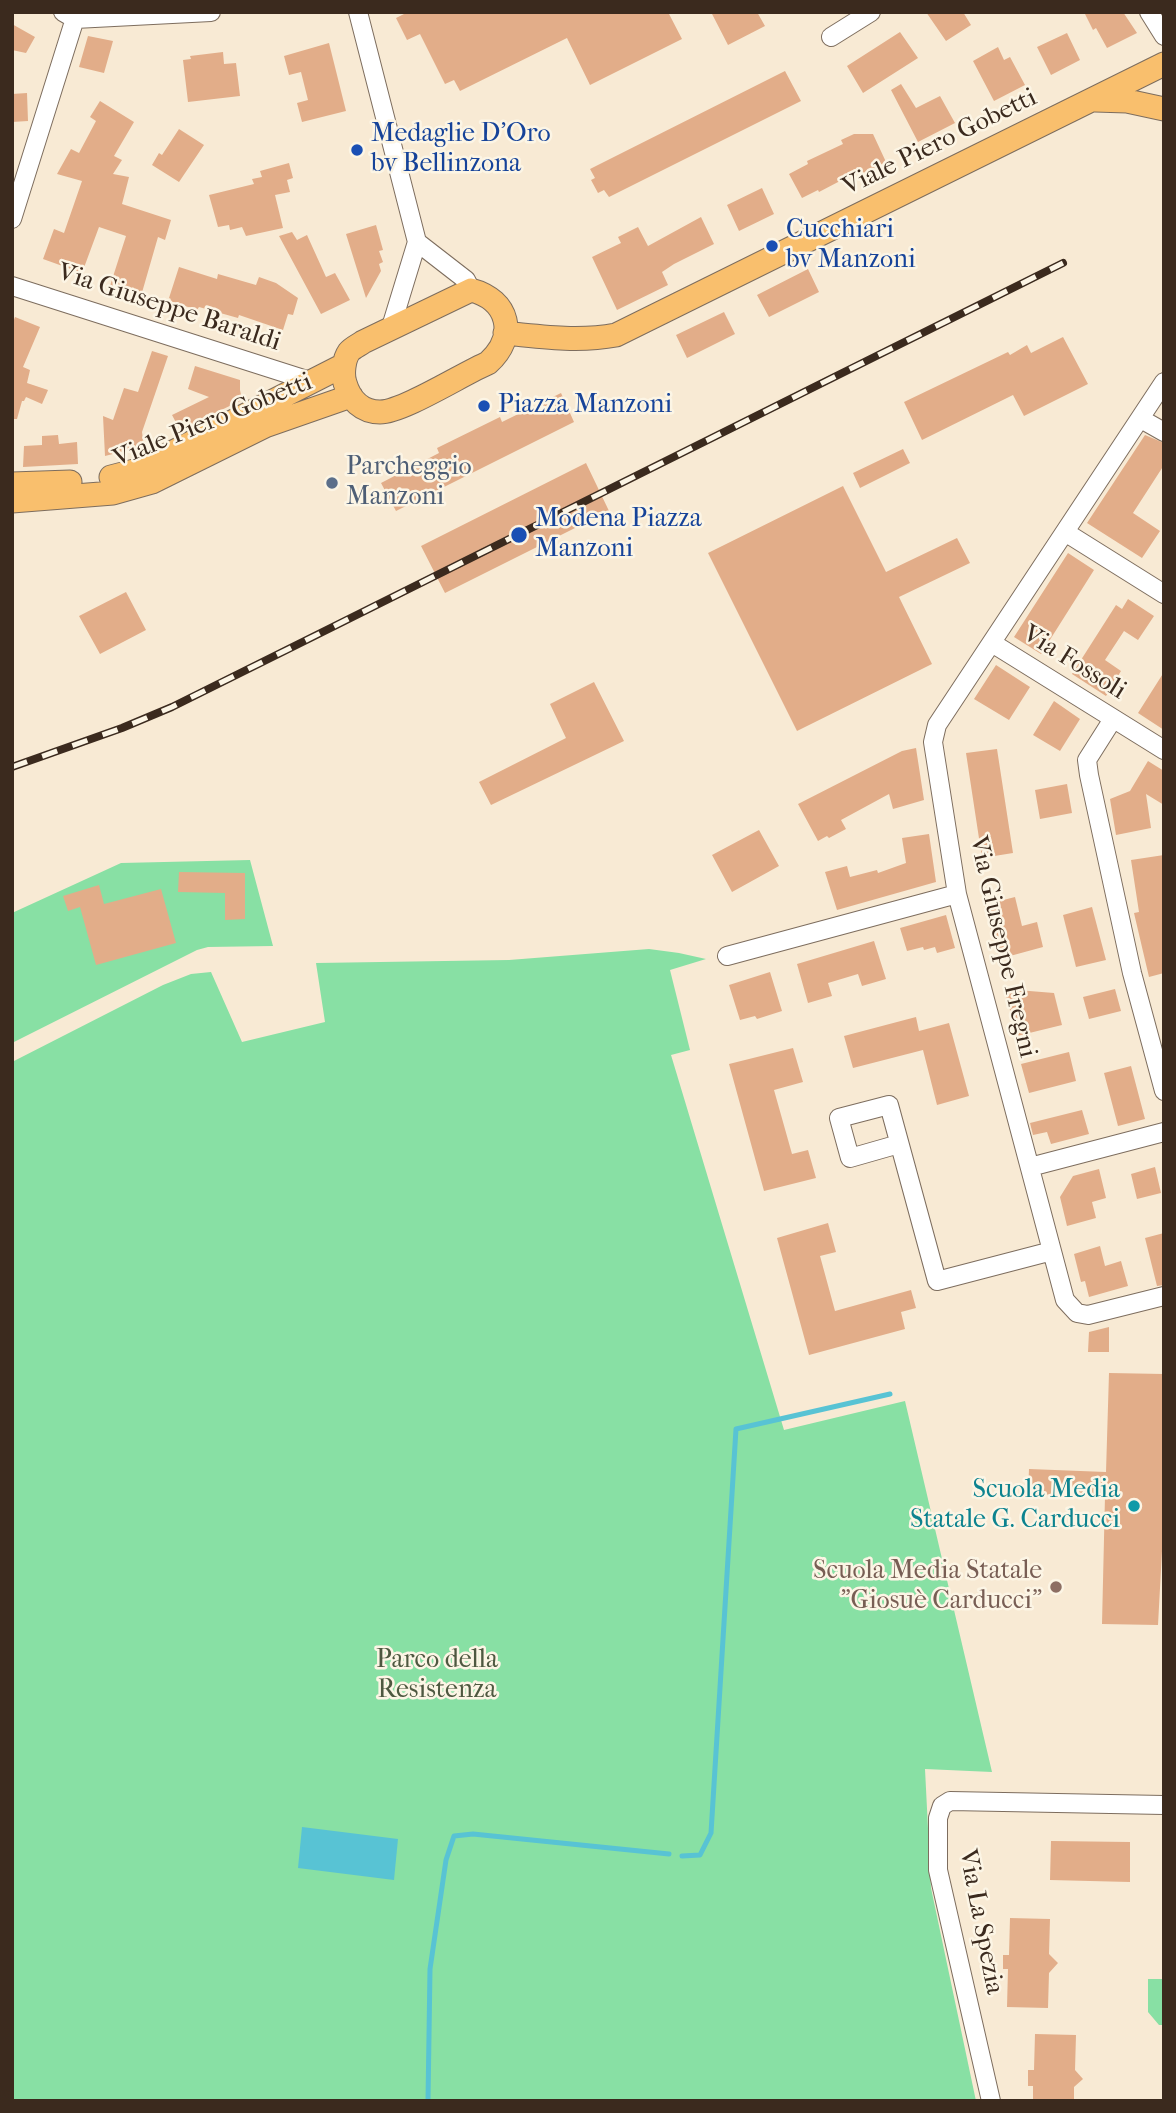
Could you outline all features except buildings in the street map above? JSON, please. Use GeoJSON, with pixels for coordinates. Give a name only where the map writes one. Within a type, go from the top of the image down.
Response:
{"type":"FeatureCollection","features":[{"type":"Feature","properties":{"kind":"main road","name":"Viale Piero Gobetti"},"geometry":{"type":"LineString","coordinates":[[505,333],[572,339],[616,335],[1164,64]]}},
{"type":"Feature","properties":{"kind":"main road"},"geometry":{"type":"LineString","coordinates":[[1092,100],[1127,101],[1164,109]]}},
{"type":"Feature","properties":{"kind":"main road"},"geometry":{"type":"LineString","coordinates":[[471,290],[489,297],[497,304],[505,321],[505,333],[503,346],[488,363],[401,407],[382,412],[365,410],[351,396],[344,381],[344,365],[349,352],[391,327],[471,290]]}},
{"type":"Feature","properties":{"kind":"main road","name":"Viale Piero Gobetti"},"geometry":{"type":"LineString","coordinates":[[12,484],[108,478],[138,470],[344,365]]}},
{"type":"Feature","properties":{"kind":"main road","name":"Viale Piero Gobetti"},"geometry":{"type":"LineString","coordinates":[[12,501],[113,493],[152,482],[265,426],[351,396]]}},
{"type":"Feature","properties":{"kind":"street"},"geometry":{"type":"LineString","coordinates":[[12,219],[72,15],[211,12]]}},
{"type":"Feature","properties":{"kind":"street"},"geometry":{"type":"LineString","coordinates":[[358,12],[417,242],[391,327]]}},
{"type":"Feature","properties":{"kind":"street"},"geometry":{"type":"LineString","coordinates":[[831,37],[871,12]]}},
{"type":"Feature","properties":{"kind":"street"},"geometry":{"type":"LineString","coordinates":[[1149,12],[1164,36]]}},
{"type":"Feature","properties":{"kind":"street"},"geometry":{"type":"LineString","coordinates":[[417,242],[466,280],[471,290]]}},
{"type":"Feature","properties":{"kind":"street","name":"Via Giuseppe Baraldi"},"geometry":{"type":"LineString","coordinates":[[12,286],[310,381]]}},
{"type":"Feature","properties":{"kind":"street","name":"Via Giuseppe Fregni"},"geometry":{"type":"LineString","coordinates":[[1164,383],[937,725],[933,742],[957,894],[1065,1300],[1077,1313],[1088,1315],[1164,1296]]}},
{"type":"Feature","properties":{"kind":"street"},"geometry":{"type":"LineString","coordinates":[[1141,419],[1164,432]]}},
{"type":"Feature","properties":{"kind":"street"},"geometry":{"type":"LineString","coordinates":[[1065,532],[1164,594]]}},
{"type":"Feature","properties":{"kind":"street","name":"Via Fossoli"},"geometry":{"type":"LineString","coordinates":[[992,643],[1164,750]]}},
{"type":"Feature","properties":{"kind":"street"},"geometry":{"type":"LineString","coordinates":[[1113,719],[1087,760],[1089,775],[1132,973],[1164,1091]]}},
{"type":"Feature","properties":{"kind":"street"},"geometry":{"type":"LineString","coordinates":[[727,956],[957,894]]}},
{"type":"Feature","properties":{"kind":"street"},"geometry":{"type":"LineString","coordinates":[[1030,1167],[1164,1132]]}},
{"type":"Feature","properties":{"kind":"street"},"geometry":{"type":"LineString","coordinates":[[900,1144],[937,1281],[1052,1251]]}},
{"type":"Feature","properties":{"kind":"street","name":"Via La Spezia"},"geometry":{"type":"LineString","coordinates":[[991,2101],[938,1870],[938,1818],[943,1806],[950,1801],[1164,1805]]}},
{"type":"Feature","properties":{"kind":"green space"},"geometry":{"type":"Polygon","coordinates":[[[250,860],[273,946],[208,947],[197,950],[12,1043],[12,913],[121,863],[250,860]]]}},
{"type":"Feature","properties":{"kind":"green space","name":"Parco della Resistenza"},"geometry":{"type":"Polygon","coordinates":[[[649,949],[706,959],[670,970],[690,1050],[671,1055],[784,1430],[905,1401],[992,1772],[925,1769],[931,1888],[976,2101],[12,2101],[12,1062],[163,985],[191,974],[211,972],[242,1042],[325,1022],[316,963],[509,960],[649,949]]]}},
{"type":"Feature","properties":{"kind":"green space"},"geometry":{"type":"Polygon","coordinates":[[[1148,1979],[1164,1979],[1164,2025],[1159,2025],[1148,2012],[1148,1979]]]}},
{"type":"Feature","properties":{"kind":"water"},"geometry":{"type":"Polygon","coordinates":[[[302,1827],[398,1839],[394,1880],[298,1868],[302,1827]]]}},
{"type":"Feature","properties":{"kind":"waterway"},"geometry":{"type":"LineString","coordinates":[[682,1856],[700,1855],[711,1833],[736,1429],[890,1394]]}},
{"type":"Feature","properties":{"kind":"waterway"},"geometry":{"type":"LineString","coordinates":[[428,2101],[430,1969],[446,1860],[454,1836],[473,1834],[669,1854]]}},
{"type":"Feature","properties":{"kind":"railway"},"geometry":{"type":"LineString","coordinates":[[12,767],[122,728],[172,707],[1063,263]]}},
{"type":"Feature","properties":{"kind":"place","name":"Medaglie D'Oro bv Bellinzona"},"geometry":{"type":"Point","coordinates":[357,150]}},
{"type":"Feature","properties":{"kind":"place","name":"Cucchiari bv Manzoni"},"geometry":{"type":"Point","coordinates":[772,246]}},
{"type":"Feature","properties":{"kind":"place","name":"Piazza Manzoni"},"geometry":{"type":"Point","coordinates":[484,406]}},
{"type":"Feature","properties":{"kind":"place","name":"Parcheggio Manzoni"},"geometry":{"type":"Point","coordinates":[332,483]}},
{"type":"Feature","properties":{"kind":"place","name":"Modena Piazza Manzoni"},"geometry":{"type":"Point","coordinates":[519,535]}},
{"type":"Feature","properties":{"kind":"place","name":"Scuola Media Statale G. Carducci"},"geometry":{"type":"Point","coordinates":[1134,1506]}},
{"type":"Feature","properties":{"kind":"place","name":"Scuola Media Statale \"Giosuè Carducci\""},"geometry":{"type":"Point","coordinates":[1056,1587]}}]}
